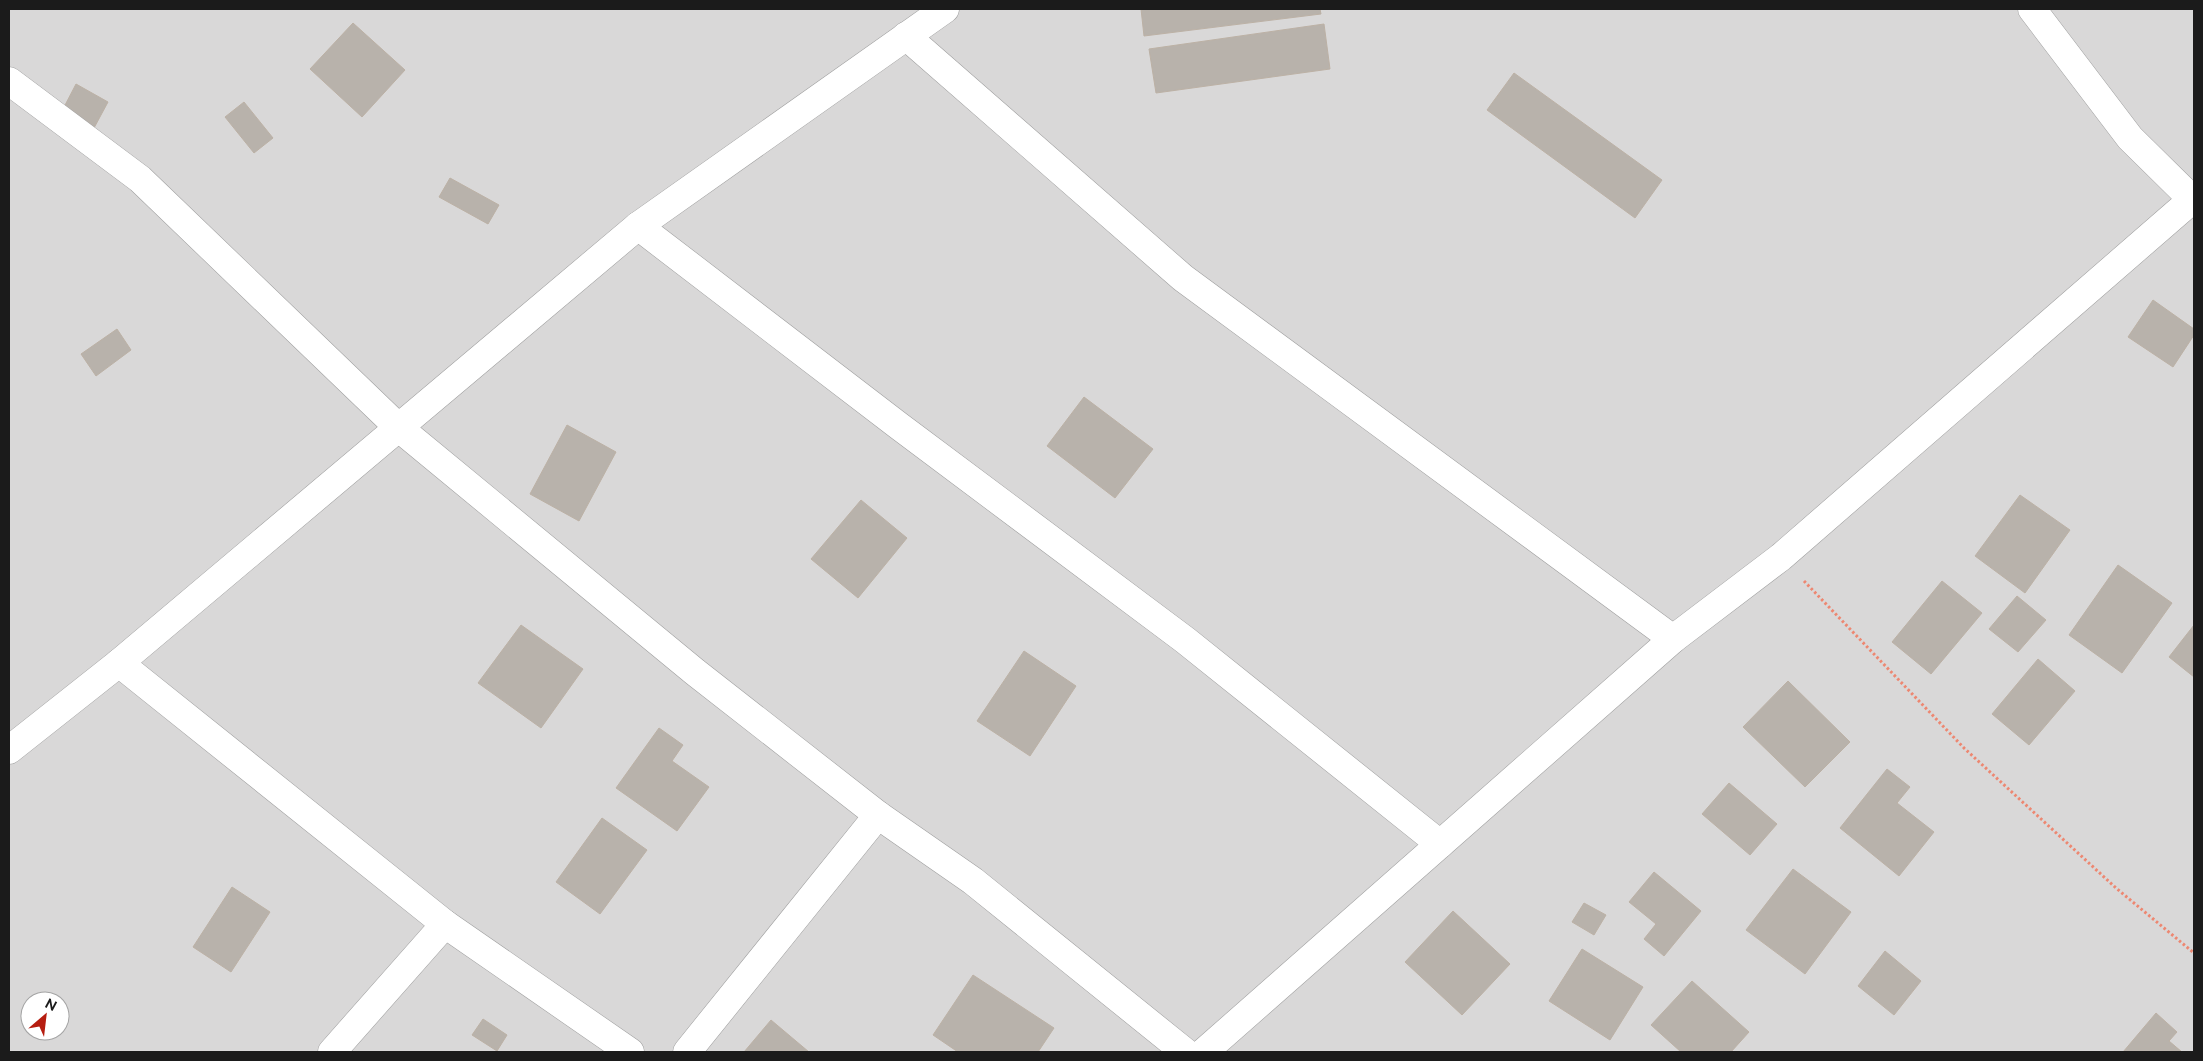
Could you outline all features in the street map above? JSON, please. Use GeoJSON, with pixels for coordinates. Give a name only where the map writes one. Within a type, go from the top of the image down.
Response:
{"type":"FeatureCollection","features":[{"type":"Feature","properties":{"kind":"street"},"geometry":{"type":"LineString","coordinates":[[9,750],[120,663],[638,226],[945,9]]}},
{"type":"Feature","properties":{"kind":"street"},"geometry":{"type":"LineString","coordinates":[[1204,1052],[1673,639],[1781,557],[2194,199],[2130,138],[2032,9]]}},
{"type":"Feature","properties":{"kind":"street"},"geometry":{"type":"LineString","coordinates":[[906,36],[1183,278],[1673,639]]}},
{"type":"Feature","properties":{"kind":"street"},"geometry":{"type":"LineString","coordinates":[[9,82],[140,179],[399,428],[695,672],[878,815],[973,881],[1185,1052]]}},
{"type":"Feature","properties":{"kind":"street"},"geometry":{"type":"LineString","coordinates":[[638,226],[899,426],[1186,640],[1440,844]]}},
{"type":"Feature","properties":{"kind":"street"},"geometry":{"type":"LineString","coordinates":[[120,663],[445,924],[630,1052]]}},
{"type":"Feature","properties":{"kind":"street"},"geometry":{"type":"LineString","coordinates":[[687,1052],[878,815]]}},
{"type":"Feature","properties":{"kind":"street"},"geometry":{"type":"LineString","coordinates":[[332,1052],[445,924]]}},
{"type":"Feature","properties":{"kind":"path"},"geometry":{"type":"LineString","coordinates":[[1781,557],[1964,748],[2116,888],[2194,954]]}},
{"type":"Feature","properties":{"kind":"shaded area"},"geometry":{"type":"Polygon","coordinates":[[[9,9],[2194,9],[2194,1052],[9,1052],[9,9]]]}},
{"type":"Feature","properties":{"kind":"building"},"geometry":{"type":"Polygon","coordinates":[[[1141,9],[1320,9],[1321,14],[1144,36],[1141,9]]]}},
{"type":"Feature","properties":{"kind":"building"},"geometry":{"type":"Polygon","coordinates":[[[353,23],[405,70],[362,117],[310,69],[353,23]]]}},
{"type":"Feature","properties":{"kind":"building"},"geometry":{"type":"Polygon","coordinates":[[[1324,24],[1330,69],[1156,93],[1149,49],[1324,24]]]}},
{"type":"Feature","properties":{"kind":"building"},"geometry":{"type":"Polygon","coordinates":[[[1514,73],[1662,180],[1635,218],[1487,110],[1514,73]]]}},
{"type":"Feature","properties":{"kind":"building"},"geometry":{"type":"Polygon","coordinates":[[[76,84],[108,102],[94,128],[62,111],[76,84]]]}},
{"type":"Feature","properties":{"kind":"building"},"geometry":{"type":"Polygon","coordinates":[[[244,102],[273,138],[254,153],[225,117],[244,102]]]}},
{"type":"Feature","properties":{"kind":"building"},"geometry":{"type":"Polygon","coordinates":[[[450,178],[499,205],[488,224],[439,197],[450,178]]]}},
{"type":"Feature","properties":{"kind":"building"},"geometry":{"type":"Polygon","coordinates":[[[2153,300],[2194,329],[2194,335],[2173,367],[2128,337],[2153,300]]]}},
{"type":"Feature","properties":{"kind":"building"},"geometry":{"type":"Polygon","coordinates":[[[117,329],[131,350],[96,376],[81,354],[117,329]]]}},
{"type":"Feature","properties":{"kind":"building"},"geometry":{"type":"Polygon","coordinates":[[[1084,397],[1153,449],[1115,498],[1047,446],[1084,397]]]}},
{"type":"Feature","properties":{"kind":"building"},"geometry":{"type":"Polygon","coordinates":[[[567,425],[616,452],[579,521],[530,494],[567,425]]]}},
{"type":"Feature","properties":{"kind":"building"},"geometry":{"type":"Polygon","coordinates":[[[2020,495],[2070,530],[2025,593],[1975,556],[2020,495]]]}},
{"type":"Feature","properties":{"kind":"building"},"geometry":{"type":"Polygon","coordinates":[[[861,500],[907,538],[858,598],[811,559],[861,500]]]}},
{"type":"Feature","properties":{"kind":"building"},"geometry":{"type":"Polygon","coordinates":[[[2118,565],[2172,603],[2122,673],[2069,635],[2118,565]]]}},
{"type":"Feature","properties":{"kind":"building"},"geometry":{"type":"Polygon","coordinates":[[[1942,581],[1982,613],[1931,674],[1892,642],[1942,581]]]}},
{"type":"Feature","properties":{"kind":"building"},"geometry":{"type":"Polygon","coordinates":[[[2017,596],[2046,620],[2018,652],[1989,629],[2017,596]]]}},
{"type":"Feature","properties":{"kind":"building"},"geometry":{"type":"Polygon","coordinates":[[[521,625],[583,669],[541,728],[478,683],[521,625]]]}},
{"type":"Feature","properties":{"kind":"building"},"geometry":{"type":"Polygon","coordinates":[[[2194,625],[2194,677],[2169,657],[2194,625]]]}},
{"type":"Feature","properties":{"kind":"building"},"geometry":{"type":"Polygon","coordinates":[[[1024,651],[1076,686],[1030,756],[977,721],[1024,651]]]}},
{"type":"Feature","properties":{"kind":"building"},"geometry":{"type":"Polygon","coordinates":[[[2038,659],[2075,691],[2029,745],[1992,714],[2038,659]]]}},
{"type":"Feature","properties":{"kind":"building"},"geometry":{"type":"Polygon","coordinates":[[[1788,681],[1850,742],[1805,787],[1743,727],[1788,681]]]}},
{"type":"Feature","properties":{"kind":"building"},"geometry":{"type":"Polygon","coordinates":[[[659,728],[683,745],[672,761],[709,787],[677,831],[616,788],[659,728]]]}},
{"type":"Feature","properties":{"kind":"building"},"geometry":{"type":"Polygon","coordinates":[[[1887,769],[1910,787],[1897,803],[1934,832],[1899,876],[1840,828],[1887,769]]]}},
{"type":"Feature","properties":{"kind":"building"},"geometry":{"type":"Polygon","coordinates":[[[1729,783],[1777,824],[1750,855],[1702,814],[1729,783]]]}},
{"type":"Feature","properties":{"kind":"building"},"geometry":{"type":"Polygon","coordinates":[[[602,818],[647,850],[600,914],[556,882],[602,818]]]}},
{"type":"Feature","properties":{"kind":"building"},"geometry":{"type":"Polygon","coordinates":[[[1793,869],[1851,912],[1805,974],[1746,930],[1793,869]]]}},
{"type":"Feature","properties":{"kind":"building"},"geometry":{"type":"Polygon","coordinates":[[[1654,872],[1701,911],[1664,956],[1644,939],[1656,924],[1629,902],[1654,872]]]}},
{"type":"Feature","properties":{"kind":"building"},"geometry":{"type":"Polygon","coordinates":[[[232,887],[270,912],[231,972],[193,947],[232,887]]]}},
{"type":"Feature","properties":{"kind":"building"},"geometry":{"type":"Polygon","coordinates":[[[1584,903],[1606,915],[1594,935],[1572,922],[1584,903]]]}},
{"type":"Feature","properties":{"kind":"building"},"geometry":{"type":"Polygon","coordinates":[[[1453,911],[1510,964],[1462,1015],[1405,962],[1453,911]]]}},
{"type":"Feature","properties":{"kind":"building"},"geometry":{"type":"Polygon","coordinates":[[[1582,949],[1643,987],[1610,1040],[1549,1001],[1582,949]]]}},
{"type":"Feature","properties":{"kind":"building"},"geometry":{"type":"Polygon","coordinates":[[[1885,951],[1921,981],[1894,1015],[1858,986],[1885,951]]]}},
{"type":"Feature","properties":{"kind":"building"},"geometry":{"type":"Polygon","coordinates":[[[973,975],[1054,1028],[1038,1052],[958,1052],[933,1035],[973,975]]]}},
{"type":"Feature","properties":{"kind":"building"},"geometry":{"type":"Polygon","coordinates":[[[1692,981],[1749,1032],[1731,1052],[1681,1052],[1651,1025],[1692,981]]]}},
{"type":"Feature","properties":{"kind":"building"},"geometry":{"type":"Polygon","coordinates":[[[2156,1013],[2177,1032],[2169,1041],[2182,1052],[2123,1052],[2156,1013]]]}},
{"type":"Feature","properties":{"kind":"building"},"geometry":{"type":"Polygon","coordinates":[[[483,1019],[507,1035],[497,1051],[472,1035],[483,1019]]]}},
{"type":"Feature","properties":{"kind":"building"},"geometry":{"type":"Polygon","coordinates":[[[771,1020],[809,1052],[744,1052],[771,1020]]]}}]}
